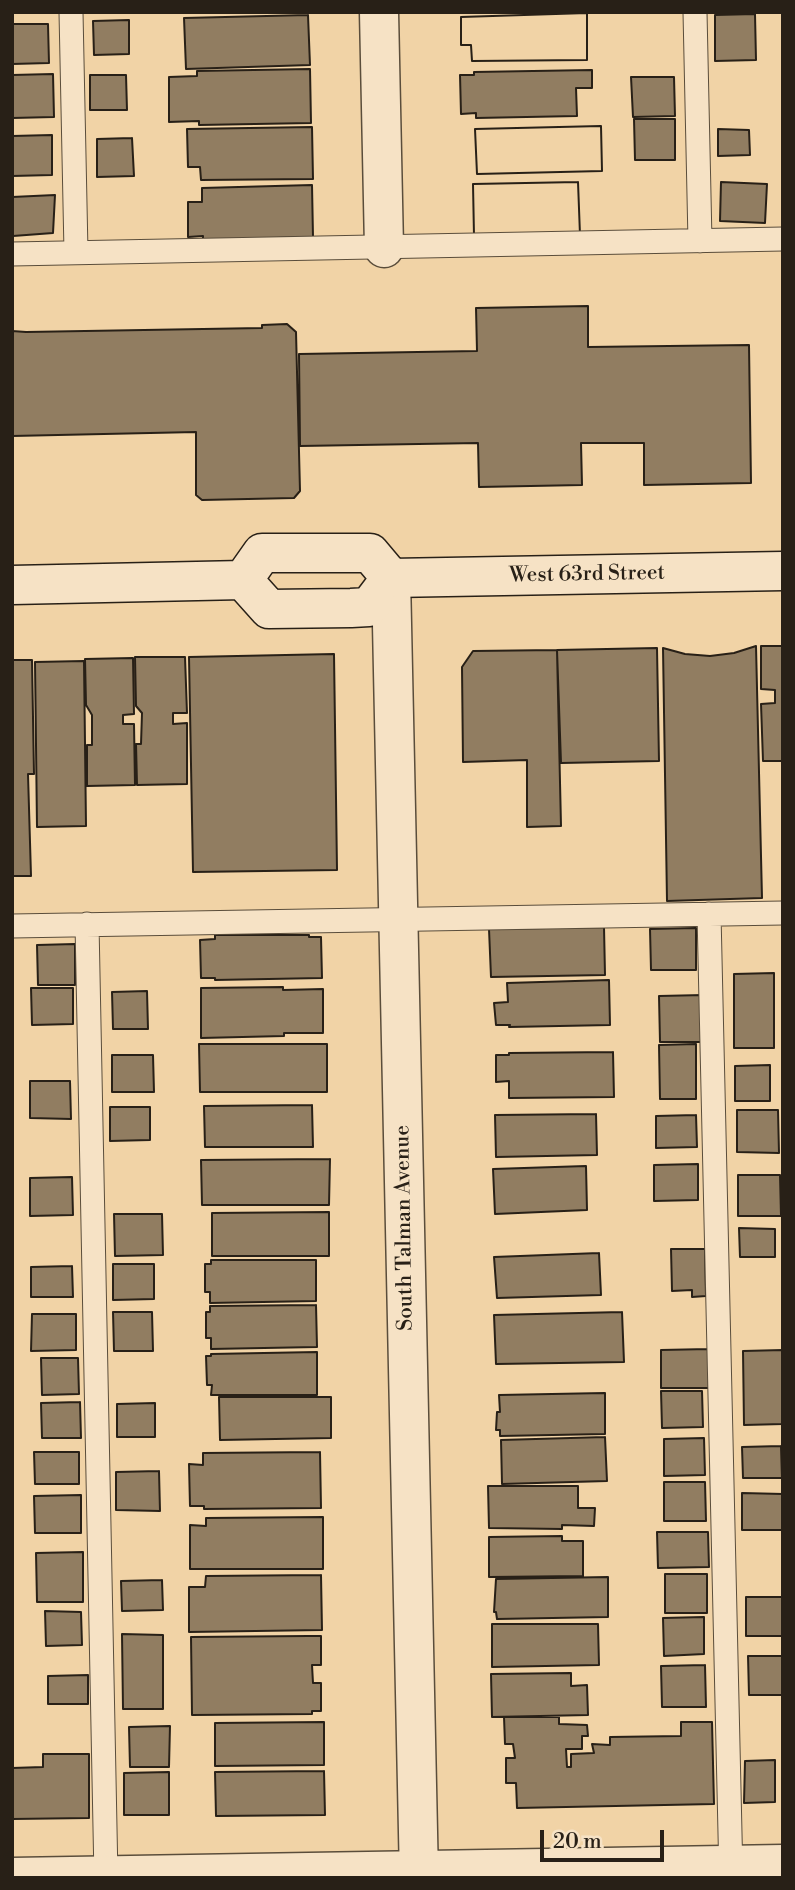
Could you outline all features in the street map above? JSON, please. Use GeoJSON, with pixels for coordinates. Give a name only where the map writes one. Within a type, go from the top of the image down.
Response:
{"type":"FeatureCollection","features":[{"type":"Feature","properties":{"kind":"street"},"geometry":{"type":"LineString","coordinates":[[379,12],[384,248]]}},
{"type":"Feature","properties":{"kind":"street"},"geometry":{"type":"LineString","coordinates":[[12,585],[243,580],[269,608],[351,608],[369,607],[391,578],[370,553],[262,553],[243,580]]}},
{"type":"Feature","properties":{"kind":"street","name":"West 63rd Street"},"geometry":{"type":"LineString","coordinates":[[391,578],[783,571]]}},
{"type":"Feature","properties":{"kind":"street","name":"South Talman Avenue"},"geometry":{"type":"LineString","coordinates":[[391,578],[419,1874]]}},
{"type":"Feature","properties":{"kind":"street"},"geometry":{"type":"LineString","coordinates":[[12,1877],[731,1871],[783,1864]]}},
{"type":"Feature","properties":{"kind":"lane"},"geometry":{"type":"LineString","coordinates":[[71,12],[76,251]]}},
{"type":"Feature","properties":{"kind":"lane"},"geometry":{"type":"LineString","coordinates":[[695,12],[700,241]]}},
{"type":"Feature","properties":{"kind":"lane"},"geometry":{"type":"LineString","coordinates":[[12,254],[783,239]]}},
{"type":"Feature","properties":{"kind":"lane"},"geometry":{"type":"LineString","coordinates":[[12,926],[783,913]]}},
{"type":"Feature","properties":{"kind":"lane"},"geometry":{"type":"LineString","coordinates":[[709,914],[731,1871]]}},
{"type":"Feature","properties":{"kind":"lane"},"geometry":{"type":"LineString","coordinates":[[87,925],[106,1876]]}},
{"type":"Feature","properties":{"kind":"building"},"geometry":{"type":"Polygon","coordinates":[[[587,13],[587,60],[472,61],[471,45],[461,45],[461,17],[587,13]]]}},
{"type":"Feature","properties":{"kind":"building"},"geometry":{"type":"Polygon","coordinates":[[[587,13],[587,60],[472,61],[471,45],[461,45],[461,17],[587,13]]]}},
{"type":"Feature","properties":{"kind":"building"},"geometry":{"type":"Polygon","coordinates":[[[755,14],[756,60],[715,61],[715,15],[755,14]]]}},
{"type":"Feature","properties":{"kind":"building"},"geometry":{"type":"Polygon","coordinates":[[[308,15],[310,65],[186,69],[184,18],[308,15]]]}},
{"type":"Feature","properties":{"kind":"building"},"geometry":{"type":"Polygon","coordinates":[[[129,20],[129,54],[94,55],[93,21],[129,20]]]}},
{"type":"Feature","properties":{"kind":"building"},"geometry":{"type":"Polygon","coordinates":[[[12,24],[48,24],[49,63],[12,64],[12,24]]]}},
{"type":"Feature","properties":{"kind":"building"},"geometry":{"type":"Polygon","coordinates":[[[310,69],[311,123],[199,125],[199,121],[169,122],[169,77],[197,76],[197,71],[310,69]]]}},
{"type":"Feature","properties":{"kind":"building"},"geometry":{"type":"Polygon","coordinates":[[[592,70],[592,88],[576,88],[577,116],[476,118],[476,113],[461,114],[460,75],[474,75],[474,72],[592,70]]]}},
{"type":"Feature","properties":{"kind":"building"},"geometry":{"type":"Polygon","coordinates":[[[53,74],[54,117],[12,118],[12,75],[53,74]]]}},
{"type":"Feature","properties":{"kind":"building"},"geometry":{"type":"Polygon","coordinates":[[[90,75],[126,75],[127,110],[90,110],[90,75]]]}},
{"type":"Feature","properties":{"kind":"building"},"geometry":{"type":"Polygon","coordinates":[[[631,77],[674,77],[675,116],[633,117],[631,77]]]}},
{"type":"Feature","properties":{"kind":"building"},"geometry":{"type":"Polygon","coordinates":[[[634,119],[675,119],[675,160],[635,160],[634,119]]]}},
{"type":"Feature","properties":{"kind":"building"},"geometry":{"type":"Polygon","coordinates":[[[601,126],[602,171],[477,174],[475,129],[601,126]]]}},
{"type":"Feature","properties":{"kind":"building"},"geometry":{"type":"Polygon","coordinates":[[[601,126],[602,171],[477,174],[475,129],[601,126]]]}},
{"type":"Feature","properties":{"kind":"building"},"geometry":{"type":"Polygon","coordinates":[[[312,127],[313,179],[201,180],[200,167],[188,167],[187,129],[312,127]]]}},
{"type":"Feature","properties":{"kind":"building"},"geometry":{"type":"Polygon","coordinates":[[[718,129],[749,130],[750,155],[718,156],[718,129]]]}},
{"type":"Feature","properties":{"kind":"building"},"geometry":{"type":"Polygon","coordinates":[[[52,135],[52,175],[12,176],[12,136],[52,135]]]}},
{"type":"Feature","properties":{"kind":"building"},"geometry":{"type":"Polygon","coordinates":[[[132,138],[134,176],[97,177],[97,139],[132,138]]]}},
{"type":"Feature","properties":{"kind":"building"},"geometry":{"type":"Polygon","coordinates":[[[578,182],[580,235],[474,236],[473,184],[578,182]]]}},
{"type":"Feature","properties":{"kind":"building"},"geometry":{"type":"Polygon","coordinates":[[[578,182],[580,235],[474,236],[473,184],[578,182]]]}},
{"type":"Feature","properties":{"kind":"building"},"geometry":{"type":"Polygon","coordinates":[[[721,182],[767,184],[765,223],[720,221],[721,182]]]}},
{"type":"Feature","properties":{"kind":"building"},"geometry":{"type":"Polygon","coordinates":[[[312,185],[313,237],[203,240],[203,236],[188,237],[188,202],[202,202],[202,188],[312,185]]]}},
{"type":"Feature","properties":{"kind":"building"},"geometry":{"type":"Polygon","coordinates":[[[55,195],[53,233],[13,236],[12,197],[55,195]]]}},
{"type":"Feature","properties":{"kind":"building"},"geometry":{"type":"Polygon","coordinates":[[[588,306],[588,347],[749,345],[751,483],[644,485],[644,443],[581,443],[582,485],[479,487],[478,443],[300,446],[299,354],[477,351],[476,308],[588,306]]]}},
{"type":"Feature","properties":{"kind":"building"},"geometry":{"type":"Polygon","coordinates":[[[287,324],[296,332],[300,491],[294,498],[202,500],[196,495],[196,432],[12,436],[12,331],[262,328],[262,325],[287,324]]]}},
{"type":"Feature","properties":{"kind":"building"},"geometry":{"type":"Polygon","coordinates":[[[756,646],[762,898],[667,901],[663,648],[685,654],[710,656],[734,653],[756,646]]]}},
{"type":"Feature","properties":{"kind":"building"},"geometry":{"type":"Polygon","coordinates":[[[761,646],[783,646],[783,761],[763,761],[761,704],[775,703],[775,690],[761,689],[761,646]]]}},
{"type":"Feature","properties":{"kind":"building"},"geometry":{"type":"Polygon","coordinates":[[[657,648],[659,761],[561,763],[557,650],[657,648]]]}},
{"type":"Feature","properties":{"kind":"building"},"geometry":{"type":"Polygon","coordinates":[[[557,650],[561,826],[527,827],[527,760],[463,762],[462,667],[473,651],[557,650]]]}},
{"type":"Feature","properties":{"kind":"building"},"geometry":{"type":"Polygon","coordinates":[[[334,654],[337,870],[193,872],[189,657],[334,654]]]}},
{"type":"Feature","properties":{"kind":"building"},"geometry":{"type":"Polygon","coordinates":[[[135,657],[185,657],[187,713],[173,713],[173,724],[187,723],[187,784],[137,785],[136,744],[141,744],[142,713],[136,706],[135,657]]]}},
{"type":"Feature","properties":{"kind":"building"},"geometry":{"type":"Polygon","coordinates":[[[133,658],[134,714],[123,715],[123,724],[134,724],[135,785],[87,786],[87,745],[92,745],[92,715],[86,705],[85,659],[133,658]]]}},
{"type":"Feature","properties":{"kind":"building"},"geometry":{"type":"Polygon","coordinates":[[[12,660],[32,660],[34,774],[28,774],[31,876],[12,876],[12,660]]]}},
{"type":"Feature","properties":{"kind":"building"},"geometry":{"type":"Polygon","coordinates":[[[84,661],[86,826],[37,827],[35,662],[84,661]]]}},
{"type":"Feature","properties":{"kind":"building"},"geometry":{"type":"Polygon","coordinates":[[[604,927],[605,975],[491,977],[489,929],[604,927]]]}},
{"type":"Feature","properties":{"kind":"building"},"geometry":{"type":"Polygon","coordinates":[[[696,928],[696,970],[651,970],[650,929],[696,928]]]}},
{"type":"Feature","properties":{"kind":"building"},"geometry":{"type":"Polygon","coordinates":[[[215,935],[321,937],[322,978],[201,978],[200,940],[215,939],[215,935]]]}},
{"type":"Feature","properties":{"kind":"building"},"geometry":{"type":"Polygon","coordinates":[[[75,944],[75,985],[38,985],[37,945],[75,944]]]}},
{"type":"Feature","properties":{"kind":"building"},"geometry":{"type":"Polygon","coordinates":[[[774,973],[774,1048],[734,1048],[734,974],[774,973]]]}},
{"type":"Feature","properties":{"kind":"building"},"geometry":{"type":"Polygon","coordinates":[[[609,980],[610,1025],[496,1025],[494,1003],[508,1002],[507,983],[609,980]]]}},
{"type":"Feature","properties":{"kind":"building"},"geometry":{"type":"Polygon","coordinates":[[[283,987],[283,990],[323,989],[323,1033],[201,1038],[201,988],[283,987]]]}},
{"type":"Feature","properties":{"kind":"building"},"geometry":{"type":"Polygon","coordinates":[[[31,988],[73,988],[73,1024],[32,1025],[31,988]]]}},
{"type":"Feature","properties":{"kind":"building"},"geometry":{"type":"Polygon","coordinates":[[[147,991],[148,1029],[113,1029],[112,992],[147,991]]]}},
{"type":"Feature","properties":{"kind":"building"},"geometry":{"type":"Polygon","coordinates":[[[704,995],[704,1042],[660,1042],[659,996],[704,995]]]}},
{"type":"Feature","properties":{"kind":"building"},"geometry":{"type":"Polygon","coordinates":[[[199,1044],[327,1044],[327,1092],[200,1092],[199,1044]]]}},
{"type":"Feature","properties":{"kind":"building"},"geometry":{"type":"Polygon","coordinates":[[[696,1044],[696,1099],[660,1099],[659,1045],[696,1044]]]}},
{"type":"Feature","properties":{"kind":"building"},"geometry":{"type":"Polygon","coordinates":[[[613,1052],[614,1097],[509,1098],[509,1081],[496,1082],[496,1055],[613,1052]]]}},
{"type":"Feature","properties":{"kind":"building"},"geometry":{"type":"Polygon","coordinates":[[[112,1055],[153,1055],[154,1092],[112,1092],[112,1055]]]}},
{"type":"Feature","properties":{"kind":"building"},"geometry":{"type":"Polygon","coordinates":[[[770,1065],[770,1101],[735,1101],[735,1066],[770,1065]]]}},
{"type":"Feature","properties":{"kind":"building"},"geometry":{"type":"Polygon","coordinates":[[[30,1081],[70,1081],[71,1119],[30,1118],[30,1081]]]}},
{"type":"Feature","properties":{"kind":"building"},"geometry":{"type":"Polygon","coordinates":[[[312,1105],[313,1147],[205,1147],[204,1106],[312,1105]]]}},
{"type":"Feature","properties":{"kind":"building"},"geometry":{"type":"Polygon","coordinates":[[[110,1107],[150,1107],[150,1140],[110,1141],[110,1107]]]}},
{"type":"Feature","properties":{"kind":"building"},"geometry":{"type":"Polygon","coordinates":[[[737,1110],[778,1110],[779,1153],[737,1152],[737,1110]]]}},
{"type":"Feature","properties":{"kind":"building"},"geometry":{"type":"Polygon","coordinates":[[[596,1114],[597,1155],[496,1157],[495,1115],[596,1114]]]}},
{"type":"Feature","properties":{"kind":"building"},"geometry":{"type":"Polygon","coordinates":[[[696,1115],[697,1147],[656,1148],[656,1116],[696,1115]]]}},
{"type":"Feature","properties":{"kind":"building"},"geometry":{"type":"Polygon","coordinates":[[[330,1159],[329,1205],[202,1205],[201,1160],[330,1159]]]}},
{"type":"Feature","properties":{"kind":"building"},"geometry":{"type":"Polygon","coordinates":[[[698,1164],[698,1200],[654,1201],[654,1165],[698,1164]]]}},
{"type":"Feature","properties":{"kind":"building"},"geometry":{"type":"Polygon","coordinates":[[[586,1166],[587,1210],[495,1214],[493,1169],[586,1166]]]}},
{"type":"Feature","properties":{"kind":"building"},"geometry":{"type":"Polygon","coordinates":[[[738,1175],[780,1175],[781,1216],[738,1216],[738,1175]]]}},
{"type":"Feature","properties":{"kind":"building"},"geometry":{"type":"Polygon","coordinates":[[[72,1177],[73,1215],[30,1216],[30,1178],[72,1177]]]}},
{"type":"Feature","properties":{"kind":"building"},"geometry":{"type":"Polygon","coordinates":[[[329,1212],[329,1256],[212,1256],[212,1213],[329,1212]]]}},
{"type":"Feature","properties":{"kind":"building"},"geometry":{"type":"Polygon","coordinates":[[[114,1214],[162,1214],[163,1255],[115,1256],[114,1214]]]}},
{"type":"Feature","properties":{"kind":"building"},"geometry":{"type":"Polygon","coordinates":[[[739,1228],[775,1229],[775,1257],[740,1257],[739,1228]]]}},
{"type":"Feature","properties":{"kind":"building"},"geometry":{"type":"Polygon","coordinates":[[[671,1249],[705,1249],[706,1296],[692,1297],[692,1290],[672,1291],[671,1249]]]}},
{"type":"Feature","properties":{"kind":"building"},"geometry":{"type":"Polygon","coordinates":[[[599,1253],[601,1295],[497,1298],[494,1257],[599,1253]]]}},
{"type":"Feature","properties":{"kind":"building"},"geometry":{"type":"Polygon","coordinates":[[[211,1260],[316,1260],[316,1301],[210,1303],[210,1292],[205,1292],[205,1264],[211,1264],[211,1260]]]}},
{"type":"Feature","properties":{"kind":"building"},"geometry":{"type":"Polygon","coordinates":[[[113,1264],[154,1264],[154,1299],[113,1300],[113,1264]]]}},
{"type":"Feature","properties":{"kind":"building"},"geometry":{"type":"Polygon","coordinates":[[[72,1266],[73,1297],[31,1297],[31,1267],[72,1266]]]}},
{"type":"Feature","properties":{"kind":"building"},"geometry":{"type":"Polygon","coordinates":[[[316,1305],[317,1347],[211,1349],[211,1338],[206,1338],[206,1312],[210,1312],[210,1306],[316,1305]]]}},
{"type":"Feature","properties":{"kind":"building"},"geometry":{"type":"Polygon","coordinates":[[[113,1312],[152,1312],[153,1351],[114,1351],[113,1312]]]}},
{"type":"Feature","properties":{"kind":"building"},"geometry":{"type":"Polygon","coordinates":[[[622,1312],[624,1362],[496,1364],[494,1315],[622,1312]]]}},
{"type":"Feature","properties":{"kind":"building"},"geometry":{"type":"Polygon","coordinates":[[[32,1314],[76,1314],[76,1350],[31,1351],[32,1314]]]}},
{"type":"Feature","properties":{"kind":"building"},"geometry":{"type":"Polygon","coordinates":[[[709,1349],[710,1388],[661,1388],[661,1350],[709,1349]]]}},
{"type":"Feature","properties":{"kind":"building"},"geometry":{"type":"Polygon","coordinates":[[[783,1350],[783,1424],[744,1425],[743,1351],[783,1350]]]}},
{"type":"Feature","properties":{"kind":"building"},"geometry":{"type":"Polygon","coordinates":[[[317,1352],[317,1395],[211,1395],[212,1385],[207,1385],[206,1356],[211,1354],[317,1352]]]}},
{"type":"Feature","properties":{"kind":"building"},"geometry":{"type":"Polygon","coordinates":[[[41,1358],[78,1358],[79,1394],[42,1395],[41,1358]]]}},
{"type":"Feature","properties":{"kind":"building"},"geometry":{"type":"Polygon","coordinates":[[[661,1391],[702,1391],[703,1427],[662,1428],[661,1391]]]}},
{"type":"Feature","properties":{"kind":"building"},"geometry":{"type":"Polygon","coordinates":[[[605,1393],[605,1434],[500,1436],[500,1430],[496,1430],[497,1412],[500,1412],[499,1395],[605,1393]]]}},
{"type":"Feature","properties":{"kind":"building"},"geometry":{"type":"Polygon","coordinates":[[[219,1397],[331,1397],[331,1438],[220,1440],[219,1397]]]}},
{"type":"Feature","properties":{"kind":"building"},"geometry":{"type":"Polygon","coordinates":[[[80,1402],[81,1438],[42,1438],[41,1403],[80,1402]]]}},
{"type":"Feature","properties":{"kind":"building"},"geometry":{"type":"Polygon","coordinates":[[[155,1403],[155,1437],[117,1437],[117,1404],[155,1403]]]}},
{"type":"Feature","properties":{"kind":"building"},"geometry":{"type":"Polygon","coordinates":[[[605,1437],[607,1481],[502,1484],[501,1440],[605,1437]]]}},
{"type":"Feature","properties":{"kind":"building"},"geometry":{"type":"Polygon","coordinates":[[[704,1438],[705,1475],[664,1476],[664,1439],[704,1438]]]}},
{"type":"Feature","properties":{"kind":"building"},"geometry":{"type":"Polygon","coordinates":[[[781,1446],[782,1478],[743,1478],[742,1447],[781,1446]]]}},
{"type":"Feature","properties":{"kind":"building"},"geometry":{"type":"Polygon","coordinates":[[[34,1452],[79,1452],[79,1484],[35,1484],[34,1452]]]}},
{"type":"Feature","properties":{"kind":"building"},"geometry":{"type":"Polygon","coordinates":[[[320,1452],[321,1508],[204,1509],[204,1506],[190,1506],[189,1464],[203,1465],[203,1453],[320,1452]]]}},
{"type":"Feature","properties":{"kind":"building"},"geometry":{"type":"Polygon","coordinates":[[[159,1471],[160,1511],[116,1510],[116,1472],[159,1471]]]}},
{"type":"Feature","properties":{"kind":"building"},"geometry":{"type":"Polygon","coordinates":[[[664,1482],[705,1482],[706,1521],[664,1521],[664,1482]]]}},
{"type":"Feature","properties":{"kind":"building"},"geometry":{"type":"Polygon","coordinates":[[[488,1486],[578,1486],[578,1508],[595,1508],[594,1526],[562,1525],[562,1529],[489,1528],[488,1486]]]}},
{"type":"Feature","properties":{"kind":"building"},"geometry":{"type":"Polygon","coordinates":[[[742,1493],[783,1494],[783,1530],[742,1530],[742,1493]]]}},
{"type":"Feature","properties":{"kind":"building"},"geometry":{"type":"Polygon","coordinates":[[[81,1495],[81,1533],[35,1533],[34,1496],[81,1495]]]}},
{"type":"Feature","properties":{"kind":"building"},"geometry":{"type":"Polygon","coordinates":[[[323,1517],[323,1569],[190,1569],[190,1525],[206,1526],[206,1518],[323,1517]]]}},
{"type":"Feature","properties":{"kind":"building"},"geometry":{"type":"Polygon","coordinates":[[[657,1532],[708,1532],[709,1567],[658,1568],[657,1532]]]}},
{"type":"Feature","properties":{"kind":"building"},"geometry":{"type":"Polygon","coordinates":[[[562,1536],[562,1541],[583,1541],[583,1576],[489,1577],[489,1537],[562,1536]]]}},
{"type":"Feature","properties":{"kind":"building"},"geometry":{"type":"Polygon","coordinates":[[[83,1552],[83,1602],[37,1602],[36,1553],[83,1552]]]}},
{"type":"Feature","properties":{"kind":"building"},"geometry":{"type":"Polygon","coordinates":[[[665,1574],[707,1574],[707,1613],[665,1613],[665,1574]]]}},
{"type":"Feature","properties":{"kind":"building"},"geometry":{"type":"Polygon","coordinates":[[[321,1575],[322,1630],[189,1632],[189,1587],[205,1587],[206,1576],[321,1575]]]}},
{"type":"Feature","properties":{"kind":"building"},"geometry":{"type":"Polygon","coordinates":[[[608,1577],[608,1617],[497,1619],[494,1612],[496,1579],[608,1577]]]}},
{"type":"Feature","properties":{"kind":"building"},"geometry":{"type":"Polygon","coordinates":[[[162,1580],[163,1610],[122,1611],[121,1581],[162,1580]]]}},
{"type":"Feature","properties":{"kind":"building"},"geometry":{"type":"Polygon","coordinates":[[[746,1597],[783,1597],[783,1636],[746,1636],[746,1597]]]}},
{"type":"Feature","properties":{"kind":"building"},"geometry":{"type":"Polygon","coordinates":[[[45,1611],[81,1612],[82,1645],[46,1646],[45,1611]]]}},
{"type":"Feature","properties":{"kind":"building"},"geometry":{"type":"Polygon","coordinates":[[[704,1617],[704,1654],[664,1656],[663,1618],[704,1617]]]}},
{"type":"Feature","properties":{"kind":"building"},"geometry":{"type":"Polygon","coordinates":[[[492,1624],[598,1624],[599,1665],[492,1667],[492,1624]]]}},
{"type":"Feature","properties":{"kind":"building"},"geometry":{"type":"Polygon","coordinates":[[[122,1634],[163,1635],[163,1709],[123,1709],[122,1634]]]}},
{"type":"Feature","properties":{"kind":"building"},"geometry":{"type":"Polygon","coordinates":[[[321,1636],[321,1665],[312,1665],[313,1683],[321,1683],[321,1711],[312,1711],[312,1714],[192,1715],[191,1637],[321,1636]]]}},
{"type":"Feature","properties":{"kind":"building"},"geometry":{"type":"Polygon","coordinates":[[[748,1656],[783,1656],[783,1695],[749,1695],[748,1656]]]}},
{"type":"Feature","properties":{"kind":"building"},"geometry":{"type":"Polygon","coordinates":[[[705,1665],[706,1707],[662,1707],[661,1666],[705,1665]]]}},
{"type":"Feature","properties":{"kind":"building"},"geometry":{"type":"Polygon","coordinates":[[[571,1673],[571,1686],[587,1685],[588,1715],[492,1717],[491,1674],[571,1673]]]}},
{"type":"Feature","properties":{"kind":"building"},"geometry":{"type":"Polygon","coordinates":[[[88,1675],[88,1704],[48,1704],[48,1676],[88,1675]]]}},
{"type":"Feature","properties":{"kind":"building"},"geometry":{"type":"Polygon","coordinates":[[[504,1717],[559,1717],[559,1724],[587,1725],[588,1736],[582,1736],[582,1749],[566,1749],[567,1767],[571,1767],[571,1754],[594,1753],[592,1744],[610,1745],[610,1737],[681,1736],[681,1722],[712,1722],[714,1804],[517,1808],[516,1783],[506,1783],[506,1758],[515,1758],[513,1744],[505,1744],[504,1717]]]}},
{"type":"Feature","properties":{"kind":"building"},"geometry":{"type":"Polygon","coordinates":[[[324,1722],[324,1765],[215,1766],[215,1723],[324,1722]]]}},
{"type":"Feature","properties":{"kind":"building"},"geometry":{"type":"Polygon","coordinates":[[[170,1726],[169,1767],[130,1767],[129,1727],[170,1726]]]}},
{"type":"Feature","properties":{"kind":"building"},"geometry":{"type":"Polygon","coordinates":[[[43,1754],[89,1754],[89,1818],[12,1819],[12,1768],[43,1767],[43,1754]]]}},
{"type":"Feature","properties":{"kind":"building"},"geometry":{"type":"Polygon","coordinates":[[[775,1760],[775,1802],[744,1803],[745,1761],[775,1760]]]}},
{"type":"Feature","properties":{"kind":"building"},"geometry":{"type":"Polygon","coordinates":[[[324,1771],[325,1815],[216,1816],[215,1772],[324,1771]]]}},
{"type":"Feature","properties":{"kind":"building"},"geometry":{"type":"Polygon","coordinates":[[[169,1772],[169,1815],[124,1815],[124,1773],[169,1772]]]}}]}
